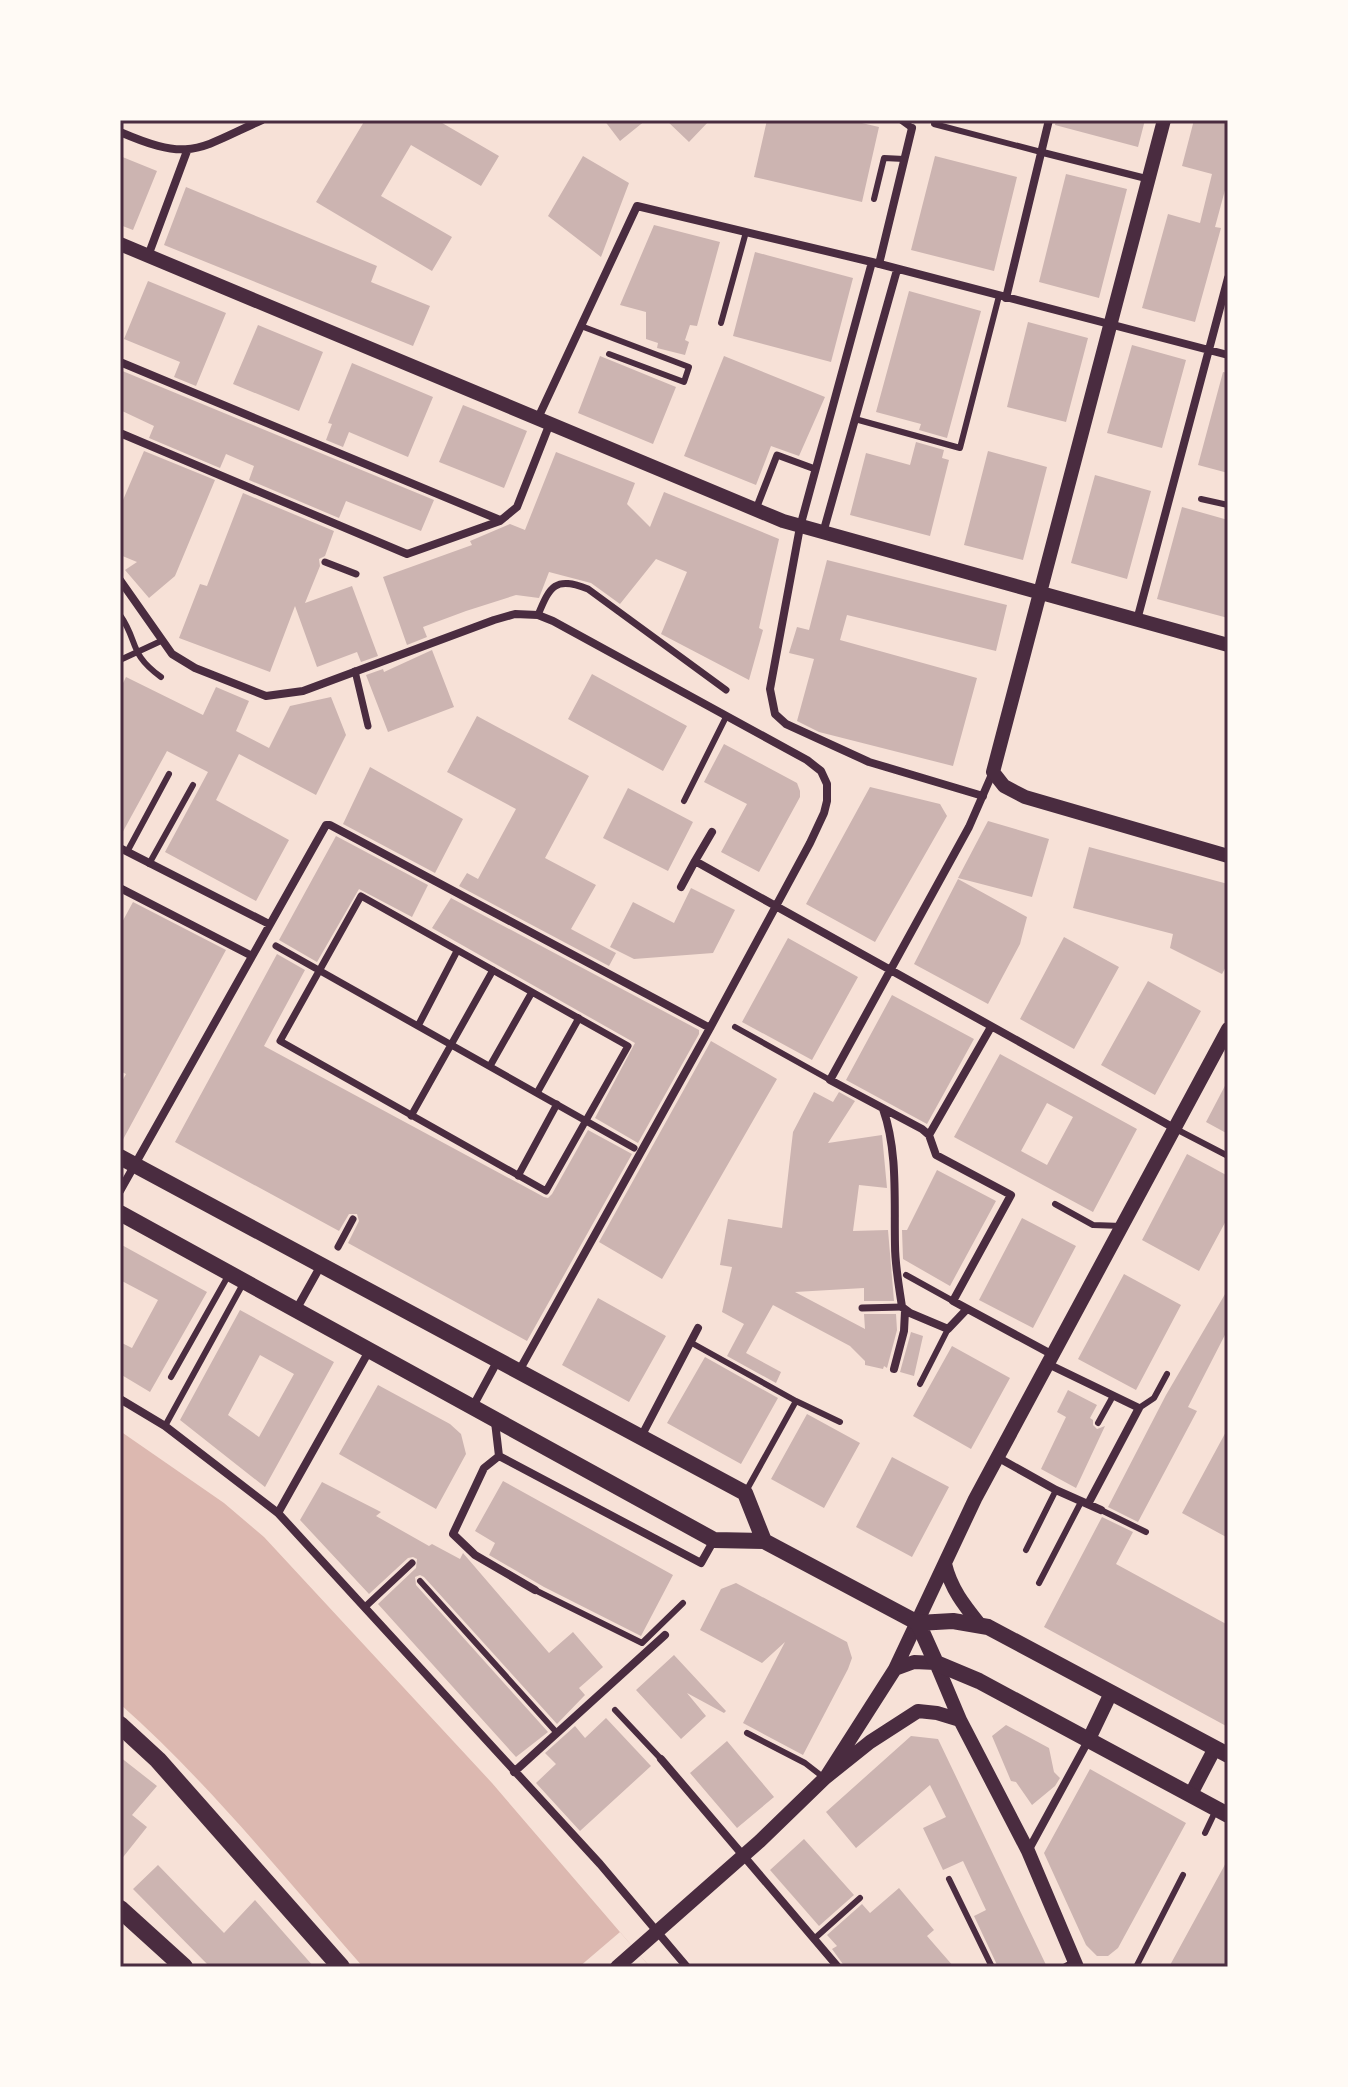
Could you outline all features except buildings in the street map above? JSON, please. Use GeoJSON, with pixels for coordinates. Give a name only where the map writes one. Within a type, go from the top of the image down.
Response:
{"type":"FeatureCollection","features":[{"type":"Feature","properties":{"kind":"main road"},"geometry":{"type":"LineString","coordinates":[[120,1157],[745,1493],[764,1541]]}},
{"type":"Feature","properties":{"kind":"main road"},"geometry":{"type":"LineString","coordinates":[[120,1213],[714,1540],[764,1541],[918,1623],[953,1621],[980,1625],[1222,1751]]}},
{"type":"Feature","properties":{"kind":"main road"},"geometry":{"type":"LineString","coordinates":[[918,1623],[936,1663],[979,1681],[1222,1812]]}},
{"type":"Feature","properties":{"kind":"main road"},"geometry":{"type":"LineString","coordinates":[[120,1725],[158,1760],[341,1967]]}},
{"type":"Feature","properties":{"kind":"main road"},"geometry":{"type":"LineString","coordinates":[[120,1909],[184,1967]]}},
{"type":"Feature","properties":{"kind":"street"},"geometry":{"type":"LineString","coordinates":[[120,132],[166,150],[187,151],[199,149],[262,120]]}},
{"type":"Feature","properties":{"kind":"street"},"geometry":{"type":"LineString","coordinates":[[901,120],[912,124],[904,159],[800,527],[770,689],[775,714],[786,724],[869,762],[983,796]]}},
{"type":"Feature","properties":{"kind":"street"},"geometry":{"type":"LineString","coordinates":[[1003,297],[1049,120]]}},
{"type":"Feature","properties":{"kind":"street"},"geometry":{"type":"LineString","coordinates":[[1085,1503],[1139,1408],[1113,1396],[953,1301],[1011,1195],[936,1155],[929,1135],[830,1080],[969,827],[993,772],[1164,120]]}},
{"type":"Feature","properties":{"kind":"street"},"geometry":{"type":"LineString","coordinates":[[148,256],[187,151]]}},
{"type":"Feature","properties":{"kind":"street"},"geometry":{"type":"LineString","coordinates":[[1041,152],[1148,179]]}},
{"type":"Feature","properties":{"kind":"street"},"geometry":{"type":"LineString","coordinates":[[120,433],[407,554],[500,521],[517,507],[544,420],[581,326],[637,206],[875,263],[1228,355]]}},
{"type":"Feature","properties":{"kind":"street"},"geometry":{"type":"LineString","coordinates":[[120,244],[800,527],[1228,645]]}},
{"type":"Feature","properties":{"kind":"street"},"geometry":{"type":"LineString","coordinates":[[823,534],[897,270]]}},
{"type":"Feature","properties":{"kind":"street"},"geometry":{"type":"LineString","coordinates":[[1137,620],[1228,278]]}},
{"type":"Feature","properties":{"kind":"street"},"geometry":{"type":"LineString","coordinates":[[120,362],[500,521]]}},
{"type":"Feature","properties":{"kind":"street"},"geometry":{"type":"LineString","coordinates":[[756,509],[777,455],[815,469]]}},
{"type":"Feature","properties":{"kind":"street"},"geometry":{"type":"LineString","coordinates":[[325,562],[356,574]]}},
{"type":"Feature","properties":{"kind":"street"},"geometry":{"type":"LineString","coordinates":[[120,580],[172,654],[195,668],[266,696],[303,691],[494,620],[515,614],[538,615],[807,760],[821,771],[827,784],[824,813],[710,1028],[519,1371]]}},
{"type":"Feature","properties":{"kind":"street"},"geometry":{"type":"LineString","coordinates":[[538,615],[549,590],[560,583],[588,589],[726,690]]}},
{"type":"Feature","properties":{"kind":"street"},"geometry":{"type":"LineString","coordinates":[[355,671],[368,726]]}},
{"type":"Feature","properties":{"kind":"street"},"geometry":{"type":"LineString","coordinates":[[993,772],[1004,786],[1025,797],[1228,856]]}},
{"type":"Feature","properties":{"kind":"street"},"geometry":{"type":"LineString","coordinates":[[120,1191],[326,825],[710,1028]]}},
{"type":"Feature","properties":{"kind":"street"},"geometry":{"type":"LineString","coordinates":[[681,887],[712,832]]}},
{"type":"Feature","properties":{"kind":"street"},"geometry":{"type":"LineString","coordinates":[[124,850],[269,924]]}},
{"type":"Feature","properties":{"kind":"street"},"geometry":{"type":"LineString","coordinates":[[695,861],[1174,1128]]}},
{"type":"Feature","properties":{"kind":"street"},"geometry":{"type":"LineString","coordinates":[[120,888],[252,956]]}},
{"type":"Feature","properties":{"kind":"street"},"geometry":{"type":"LineString","coordinates":[[361,896],[628,1046],[546,1191],[280,1041],[318,970],[361,896]]}},
{"type":"Feature","properties":{"kind":"street"},"geometry":{"type":"LineString","coordinates":[[276,946],[634,1148]]}},
{"type":"Feature","properties":{"kind":"street"},"geometry":{"type":"LineString","coordinates":[[418,1026],[457,951]]}},
{"type":"Feature","properties":{"kind":"street"},"geometry":{"type":"LineString","coordinates":[[411,1116],[493,970]]}},
{"type":"Feature","properties":{"kind":"street"},"geometry":{"type":"LineString","coordinates":[[490,1066],[532,992]]}},
{"type":"Feature","properties":{"kind":"street"},"geometry":{"type":"LineString","coordinates":[[537,1093],[579,1018]]}},
{"type":"Feature","properties":{"kind":"street"},"geometry":{"type":"LineString","coordinates":[[929,1135],[991,1027]]}},
{"type":"Feature","properties":{"kind":"street"},"geometry":{"type":"LineString","coordinates":[[826,1778],[895,1669],[997,1457],[1228,1029]]}},
{"type":"Feature","properties":{"kind":"street"},"geometry":{"type":"LineString","coordinates":[[518,1176],[557,1104]]}},
{"type":"Feature","properties":{"kind":"street"},"geometry":{"type":"LineString","coordinates":[[883,1109],[890,1128],[896,1260],[904,1309],[904,1331],[894,1369]]}},
{"type":"Feature","properties":{"kind":"street"},"geometry":{"type":"LineString","coordinates":[[338,1247],[353,1219]]}},
{"type":"Feature","properties":{"kind":"street"},"geometry":{"type":"LineString","coordinates":[[296,1311],[320,1267]]}},
{"type":"Feature","properties":{"kind":"street"},"geometry":{"type":"LineString","coordinates":[[862,1308],[904,1309],[948,1329],[967,1309]]}},
{"type":"Feature","properties":{"kind":"street"},"geometry":{"type":"LineString","coordinates":[[642,1435],[698,1328]]}},
{"type":"Feature","properties":{"kind":"street"},"geometry":{"type":"LineString","coordinates":[[278,1513],[369,1351]]}},
{"type":"Feature","properties":{"kind":"street"},"geometry":{"type":"LineString","coordinates":[[472,1408],[498,1360]]}},
{"type":"Feature","properties":{"kind":"street"},"geometry":{"type":"LineString","coordinates":[[120,1399],[165,1426],[278,1513],[658,1930],[687,1967]]}},
{"type":"Feature","properties":{"kind":"street"},"geometry":{"type":"LineString","coordinates":[[495,1421],[499,1456]]}},
{"type":"Feature","properties":{"kind":"street"},"geometry":{"type":"LineString","coordinates":[[499,1456],[701,1563],[714,1540]]}},
{"type":"Feature","properties":{"kind":"street"},"geometry":{"type":"LineString","coordinates":[[499,1456],[484,1468],[453,1534],[475,1555],[535,1590]]}},
{"type":"Feature","properties":{"kind":"street"},"geometry":{"type":"LineString","coordinates":[[997,1457],[1056,1490],[1101,1510]]}},
{"type":"Feature","properties":{"kind":"street"},"geometry":{"type":"LineString","coordinates":[[365,1607],[412,1563]]}},
{"type":"Feature","properties":{"kind":"street"},"geometry":{"type":"LineString","coordinates":[[945,1563],[958,1598],[980,1625]]}},
{"type":"Feature","properties":{"kind":"street"},"geometry":{"type":"LineString","coordinates":[[514,1772],[665,1635]]}},
{"type":"Feature","properties":{"kind":"street"},"geometry":{"type":"LineString","coordinates":[[895,1669],[914,1662],[936,1663],[960,1720],[1028,1851],[1072,1965]]}},
{"type":"Feature","properties":{"kind":"street"},"geometry":{"type":"LineString","coordinates":[[1028,1851],[1111,1693]]}},
{"type":"Feature","properties":{"kind":"street"},"geometry":{"type":"LineString","coordinates":[[617,1967],[826,1778],[910,1714],[918,1711],[937,1713],[960,1720]]}},
{"type":"Feature","properties":{"kind":"street"},"geometry":{"type":"LineString","coordinates":[[1191,1794],[1222,1751]]}},
{"type":"Feature","properties":{"kind":"street"},"geometry":{"type":"LineString","coordinates":[[661,1759],[838,1967]]}},
{"type":"Feature","properties":{"kind":"lane"},"geometry":{"type":"LineString","coordinates":[[934,124],[1041,152]]}},
{"type":"Feature","properties":{"kind":"lane"},"geometry":{"type":"LineString","coordinates":[[874,199],[884,158],[904,159]]}},
{"type":"Feature","properties":{"kind":"lane"},"geometry":{"type":"LineString","coordinates":[[721,323],[746,232]]}},
{"type":"Feature","properties":{"kind":"lane"},"geometry":{"type":"LineString","coordinates":[[855,419],[960,448],[1003,297]]}},
{"type":"Feature","properties":{"kind":"lane"},"geometry":{"type":"LineString","coordinates":[[581,326],[689,367],[684,382],[609,354]]}},
{"type":"Feature","properties":{"kind":"lane"},"geometry":{"type":"LineString","coordinates":[[1201,499],[1228,505]]}},
{"type":"Feature","properties":{"kind":"lane"},"geometry":{"type":"LineString","coordinates":[[120,615],[136,654],[161,677]]}},
{"type":"Feature","properties":{"kind":"lane"},"geometry":{"type":"LineString","coordinates":[[120,660],[161,641]]}},
{"type":"Feature","properties":{"kind":"lane"},"geometry":{"type":"LineString","coordinates":[[684,801],[726,717]]}},
{"type":"Feature","properties":{"kind":"lane"},"geometry":{"type":"LineString","coordinates":[[124,850],[169,774]]}},
{"type":"Feature","properties":{"kind":"lane"},"geometry":{"type":"LineString","coordinates":[[149,864],[193,785]]}},
{"type":"Feature","properties":{"kind":"lane"},"geometry":{"type":"LineString","coordinates":[[735,1027],[830,1080]]}},
{"type":"Feature","properties":{"kind":"lane"},"geometry":{"type":"LineString","coordinates":[[1174,1128],[1228,1156]]}},
{"type":"Feature","properties":{"kind":"lane"},"geometry":{"type":"LineString","coordinates":[[1055,1204],[1093,1225],[1122,1226]]}},
{"type":"Feature","properties":{"kind":"lane"},"geometry":{"type":"LineString","coordinates":[[906,1275],[953,1301]]}},
{"type":"Feature","properties":{"kind":"lane"},"geometry":{"type":"LineString","coordinates":[[171,1377],[237,1278]]}},
{"type":"Feature","properties":{"kind":"lane"},"geometry":{"type":"LineString","coordinates":[[165,1426],[237,1278]]}},
{"type":"Feature","properties":{"kind":"lane"},"geometry":{"type":"LineString","coordinates":[[920,1384],[948,1329]]}},
{"type":"Feature","properties":{"kind":"lane"},"geometry":{"type":"LineString","coordinates":[[690,1342],[840,1422]]}},
{"type":"Feature","properties":{"kind":"lane"},"geometry":{"type":"LineString","coordinates":[[1139,1408],[1154,1398],[1167,1374]]}},
{"type":"Feature","properties":{"kind":"lane"},"geometry":{"type":"LineString","coordinates":[[1098,1423],[1113,1396]]}},
{"type":"Feature","properties":{"kind":"lane"},"geometry":{"type":"LineString","coordinates":[[745,1493],[796,1401]]}},
{"type":"Feature","properties":{"kind":"lane"},"geometry":{"type":"LineString","coordinates":[[1026,1550],[1056,1490]]}},
{"type":"Feature","properties":{"kind":"lane"},"geometry":{"type":"LineString","coordinates":[[1039,1583],[1085,1503]]}},
{"type":"Feature","properties":{"kind":"lane"},"geometry":{"type":"LineString","coordinates":[[1101,1510],[1146,1532]]}},
{"type":"Feature","properties":{"kind":"lane"},"geometry":{"type":"LineString","coordinates":[[420,1581],[557,1733]]}},
{"type":"Feature","properties":{"kind":"lane"},"geometry":{"type":"LineString","coordinates":[[535,1590],[642,1643],[683,1603]]}},
{"type":"Feature","properties":{"kind":"lane"},"geometry":{"type":"LineString","coordinates":[[615,1710],[661,1759]]}},
{"type":"Feature","properties":{"kind":"lane"},"geometry":{"type":"LineString","coordinates":[[747,1733],[805,1763],[826,1778]]}},
{"type":"Feature","properties":{"kind":"lane"},"geometry":{"type":"LineString","coordinates":[[1205,1833],[1222,1812]]}},
{"type":"Feature","properties":{"kind":"lane"},"geometry":{"type":"LineString","coordinates":[[1136,1967],[1183,1875]]}},
{"type":"Feature","properties":{"kind":"lane"},"geometry":{"type":"LineString","coordinates":[[949,1879],[992,1967]]}},
{"type":"Feature","properties":{"kind":"lane"},"geometry":{"type":"LineString","coordinates":[[814,1939],[860,1898]]}},
{"type":"Feature","properties":{"kind":"shaded area"},"geometry":{"type":"Polygon","coordinates":[[[120,1431],[224,1503],[264,1537],[492,1783],[650,1967],[363,1967],[215,1798],[120,1704],[120,1431]]]}},
{"type":"Feature","properties":{"kind":"pier"},"geometry":{"type":"Polygon","coordinates":[[[620,1932],[650,1967],[579,1967],[620,1932]]]}}]}
